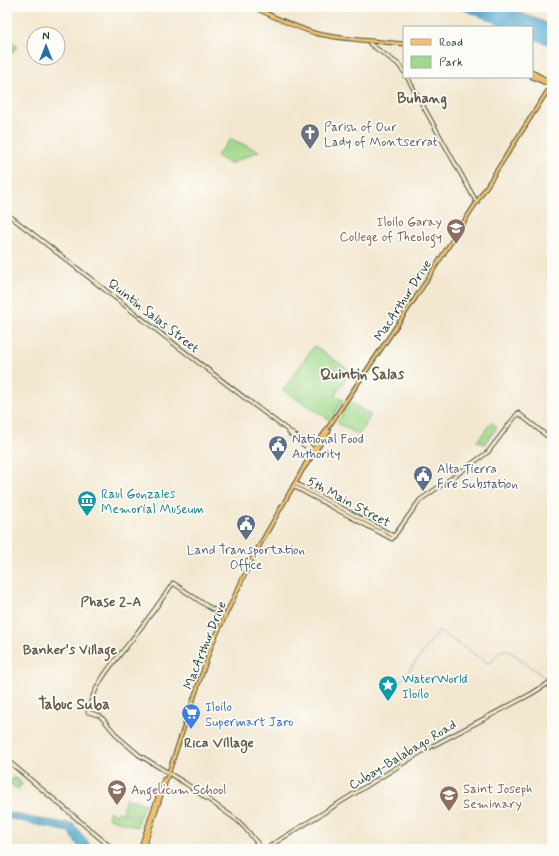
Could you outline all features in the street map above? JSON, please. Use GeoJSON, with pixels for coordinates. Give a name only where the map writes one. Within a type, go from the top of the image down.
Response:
{"type":"FeatureCollection","features":[{"type":"Feature","properties":{"kind":"main road"},"geometry":{"type":"LineString","coordinates":[[253,7],[305,30],[325,35],[361,41],[403,44]]}},
{"type":"Feature","properties":{"kind":"main road"},"geometry":{"type":"LineString","coordinates":[[356,37],[361,41],[370,44]]}},
{"type":"Feature","properties":{"kind":"main road"},"geometry":{"type":"LineString","coordinates":[[533,74],[546,79],[552,84]]}},
{"type":"Feature","properties":{"kind":"main road"},"geometry":{"type":"LineString","coordinates":[[533,74],[552,84]]}},
{"type":"Feature","properties":{"kind":"main road"},"geometry":{"type":"LineString","coordinates":[[533,75],[545,85],[547,91]]}},
{"type":"Feature","properties":{"kind":"main road"},"geometry":{"type":"LineString","coordinates":[[542,82],[552,84]]}},
{"type":"Feature","properties":{"kind":"main road"},"geometry":{"type":"LineString","coordinates":[[547,91],[552,84]]}},
{"type":"Feature","properties":{"kind":"main road","name":"MacArthur Drive"},"geometry":{"type":"LineString","coordinates":[[141,849],[162,784],[168,772],[212,644],[254,555],[295,483],[332,424],[477,203],[547,91]]}},
{"type":"Feature","properties":{"kind":"street"},"geometry":{"type":"LineString","coordinates":[[370,44],[398,64],[403,71]]}},
{"type":"Feature","properties":{"kind":"street"},"geometry":{"type":"LineString","coordinates":[[408,78],[477,203]]}},
{"type":"Feature","properties":{"kind":"street","name":"Quintin Salas Street"},"geometry":{"type":"LineString","coordinates":[[7,214],[315,451]]}},
{"type":"Feature","properties":{"kind":"street","name":"5th Main Street"},"geometry":{"type":"LineString","coordinates":[[295,483],[393,538],[420,500],[488,452],[518,413],[552,440]]}},
{"type":"Feature","properties":{"kind":"street"},"geometry":{"type":"LineString","coordinates":[[225,616],[206,606],[173,583],[103,676],[91,698],[88,712],[100,716],[130,748],[185,783],[244,826],[263,849]]}},
{"type":"Feature","properties":{"kind":"street","name":"Cubay-Balabago Road"},"geometry":{"type":"LineString","coordinates":[[263,849],[423,751],[550,682]]}},
{"type":"Feature","properties":{"kind":"street"},"geometry":{"type":"LineString","coordinates":[[7,760],[113,849]]}},
{"type":"Feature","properties":{"kind":"green space"},"geometry":{"type":"Polygon","coordinates":[[[7,35],[17,46],[7,59],[7,35]]]}},
{"type":"Feature","properties":{"kind":"green space"},"geometry":{"type":"Polygon","coordinates":[[[231,139],[259,151],[230,164],[216,156],[231,139]]]}},
{"type":"Feature","properties":{"kind":"green space"},"geometry":{"type":"Polygon","coordinates":[[[314,346],[351,371],[335,395],[343,400],[330,420],[283,390],[314,346]]]}},
{"type":"Feature","properties":{"kind":"green space"},"geometry":{"type":"Polygon","coordinates":[[[350,402],[371,415],[359,435],[337,423],[350,402]]]}},
{"type":"Feature","properties":{"kind":"green space"},"geometry":{"type":"Polygon","coordinates":[[[492,422],[497,428],[484,444],[477,441],[492,422]]]}},
{"type":"Feature","properties":{"kind":"green space"},"geometry":{"type":"Polygon","coordinates":[[[13,777],[22,783],[18,789],[9,783],[13,777]]]}},
{"type":"Feature","properties":{"kind":"green space"},"geometry":{"type":"Polygon","coordinates":[[[126,798],[145,804],[140,817],[122,811],[126,798]]]}},
{"type":"Feature","properties":{"kind":"green space"},"geometry":{"type":"Polygon","coordinates":[[[110,811],[116,814],[119,812],[139,819],[137,827],[108,818],[110,811]]]}},
{"type":"Feature","properties":{"kind":"water"},"geometry":{"type":"Polygon","coordinates":[[[457,7],[506,7],[552,25],[552,46],[533,38],[533,26],[504,26],[457,7]]]}},
{"type":"Feature","properties":{"kind":"water"},"geometry":{"type":"Polygon","coordinates":[[[7,812],[38,819],[73,824],[92,849],[80,849],[69,832],[7,818],[7,812]]]}},
{"type":"Feature","properties":{"kind":"waterway"},"geometry":{"type":"LineString","coordinates":[[401,681],[439,631],[488,663],[494,660],[498,652],[506,650],[552,683]]}},
{"type":"Feature","properties":{"kind":"place","name":"Parish of Our Lady of Montserrat"},"geometry":{"type":"Point","coordinates":[310,150]}},
{"type":"Feature","properties":{"kind":"place","name":"Iloilo Garay College of Theology"},"geometry":{"type":"Point","coordinates":[456,245]}},
{"type":"Feature","properties":{"kind":"place","name":"National Food Authority"},"geometry":{"type":"Point","coordinates":[278,462]}},
{"type":"Feature","properties":{"kind":"place","name":"Alta Tierra Fire Substation"},"geometry":{"type":"Point","coordinates":[423,492]}},
{"type":"Feature","properties":{"kind":"place","name":"Raul Gonzales Memorial Museum"},"geometry":{"type":"Point","coordinates":[87,517]}},
{"type":"Feature","properties":{"kind":"place","name":"Land Transportation Office"},"geometry":{"type":"Point","coordinates":[246,541]}},
{"type":"Feature","properties":{"kind":"place","name":"WaterWorld Iloilo"},"geometry":{"type":"Point","coordinates":[388,702]}},
{"type":"Feature","properties":{"kind":"place","name":"Iloilo Supermart Jaro"},"geometry":{"type":"Point","coordinates":[191,730]}},
{"type":"Feature","properties":{"kind":"place","name":"Angelicum School"},"geometry":{"type":"Point","coordinates":[117,806]}},
{"type":"Feature","properties":{"kind":"place","name":"Saint Joseph Seminary"},"geometry":{"type":"Point","coordinates":[449,812]}},
{"type":"Feature","properties":{"kind":"district","name":"Buhang"},"geometry":{"type":"Point","coordinates":[422,98]}},
{"type":"Feature","properties":{"kind":"district","name":"Quintin Salas"},"geometry":{"type":"Point","coordinates":[362,374]}},
{"type":"Feature","properties":{"kind":"district","name":"Phase 2-A"},"geometry":{"type":"Point","coordinates":[111,601]}},
{"type":"Feature","properties":{"kind":"district","name":"Banker's Village"},"geometry":{"type":"Point","coordinates":[70,649]}},
{"type":"Feature","properties":{"kind":"district","name":"Tabuc Suba"},"geometry":{"type":"Point","coordinates":[74,704]}},
{"type":"Feature","properties":{"kind":"district","name":"Rica Village"},"geometry":{"type":"Point","coordinates":[219,742]}}]}
